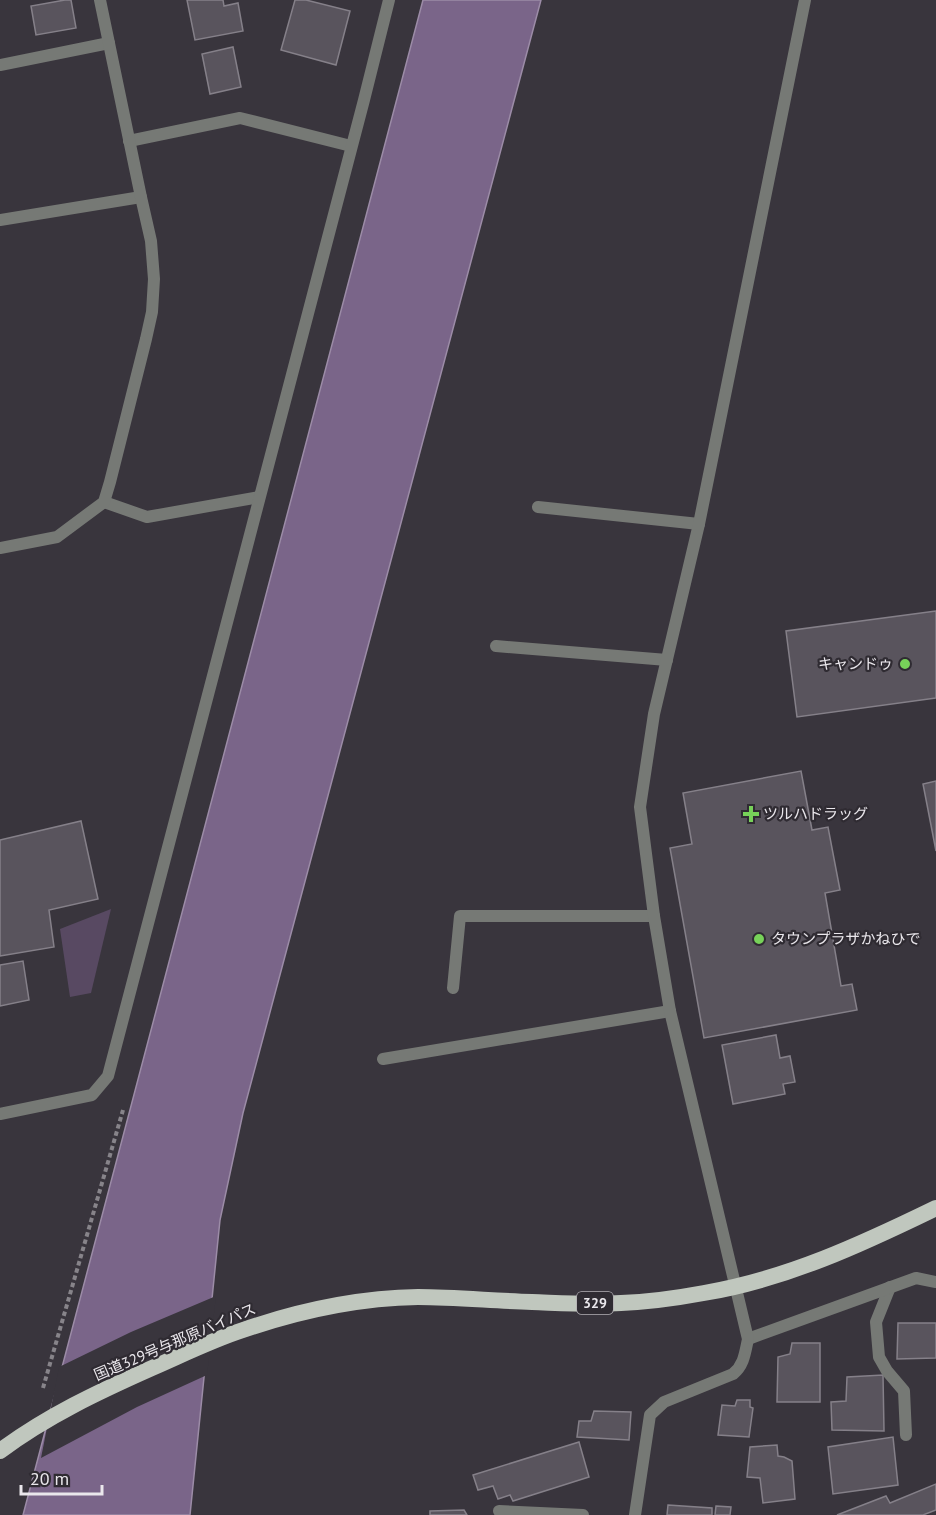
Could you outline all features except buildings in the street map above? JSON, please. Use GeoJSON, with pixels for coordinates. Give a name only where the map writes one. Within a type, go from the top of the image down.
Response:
{"type":"FeatureCollection","features":[{"type":"Feature","properties":{"kind":"highway","name":"国道329号与那原バイパス"},"geometry":{"type":"LineString","coordinates":[[0,1451],[56,1414],[121,1382],[242,1330],[294,1314],[354,1302],[405,1298],[470,1298],[619,1304],[704,1294],[768,1278],[829,1258],[936,1208]]}},
{"type":"Feature","properties":{"kind":"street"},"geometry":{"type":"LineString","coordinates":[[0,548],[57,537],[104,502],[152,312],[154,279],[151,241],[100,0]]}},
{"type":"Feature","properties":{"kind":"street"},"geometry":{"type":"LineString","coordinates":[[0,1114],[92,1095],[108,1076],[364,100],[387,0]]}},
{"type":"Feature","properties":{"kind":"street"},"geometry":{"type":"LineString","coordinates":[[635,1515],[650,1414],[664,1401],[734,1374],[741,1368],[748,1339],[670,1011],[654,916],[640,807],[654,714],[699,524],[805,0]]}},
{"type":"Feature","properties":{"kind":"street"},"geometry":{"type":"LineString","coordinates":[[0,65],[109,43]]}},
{"type":"Feature","properties":{"kind":"street"},"geometry":{"type":"LineString","coordinates":[[129,141],[240,118],[351,146]]}},
{"type":"Feature","properties":{"kind":"street"},"geometry":{"type":"LineString","coordinates":[[0,220],[141,197]]}},
{"type":"Feature","properties":{"kind":"street"},"geometry":{"type":"LineString","coordinates":[[104,502],[147,517],[259,497]]}},
{"type":"Feature","properties":{"kind":"street"},"geometry":{"type":"LineString","coordinates":[[538,507],[699,524]]}},
{"type":"Feature","properties":{"kind":"street"},"geometry":{"type":"LineString","coordinates":[[496,646],[667,660]]}},
{"type":"Feature","properties":{"kind":"street"},"geometry":{"type":"LineString","coordinates":[[453,988],[459,916],[654,916]]}},
{"type":"Feature","properties":{"kind":"street"},"geometry":{"type":"LineString","coordinates":[[383,1059],[670,1011]]}},
{"type":"Feature","properties":{"kind":"street"},"geometry":{"type":"LineString","coordinates":[[748,1339],[916,1278],[936,1282]]}},
{"type":"Feature","properties":{"kind":"street"},"geometry":{"type":"LineString","coordinates":[[890,1287],[876,1322],[879,1357],[903,1392],[906,1435]]}},
{"type":"Feature","properties":{"kind":"street"},"geometry":{"type":"LineString","coordinates":[[499,1511],[584,1515]]}},
{"type":"Feature","properties":{"kind":"path"},"geometry":{"type":"LineString","coordinates":[[43,1388],[123,1110]]}},
{"type":"Feature","properties":{"kind":"shaded area"},"geometry":{"type":"Polygon","coordinates":[[[423,0],[541,0],[243,1113],[220,1220],[190,1515],[23,1515],[423,0]]]}},
{"type":"Feature","properties":{"kind":"shaded area"},"geometry":{"type":"Polygon","coordinates":[[[111,909],[91,993],[70,997],[60,929],[111,909]]]}},
{"type":"Feature","properties":{"kind":"pier"},"geometry":{"type":"Polygon","coordinates":[[[216,1296],[207,1375],[137,1407],[41,1458],[59,1367],[131,1332],[216,1296]]]}},
{"type":"Feature","properties":{"kind":"place","name":"キャンドゥ"},"geometry":{"type":"Point","coordinates":[905,664]}},
{"type":"Feature","properties":{"kind":"place","name":"ツルハドラッグ"},"geometry":{"type":"Point","coordinates":[751,814]}},
{"type":"Feature","properties":{"kind":"place","name":"タウンプラザかねひで"},"geometry":{"type":"Point","coordinates":[759,939]}}]}
